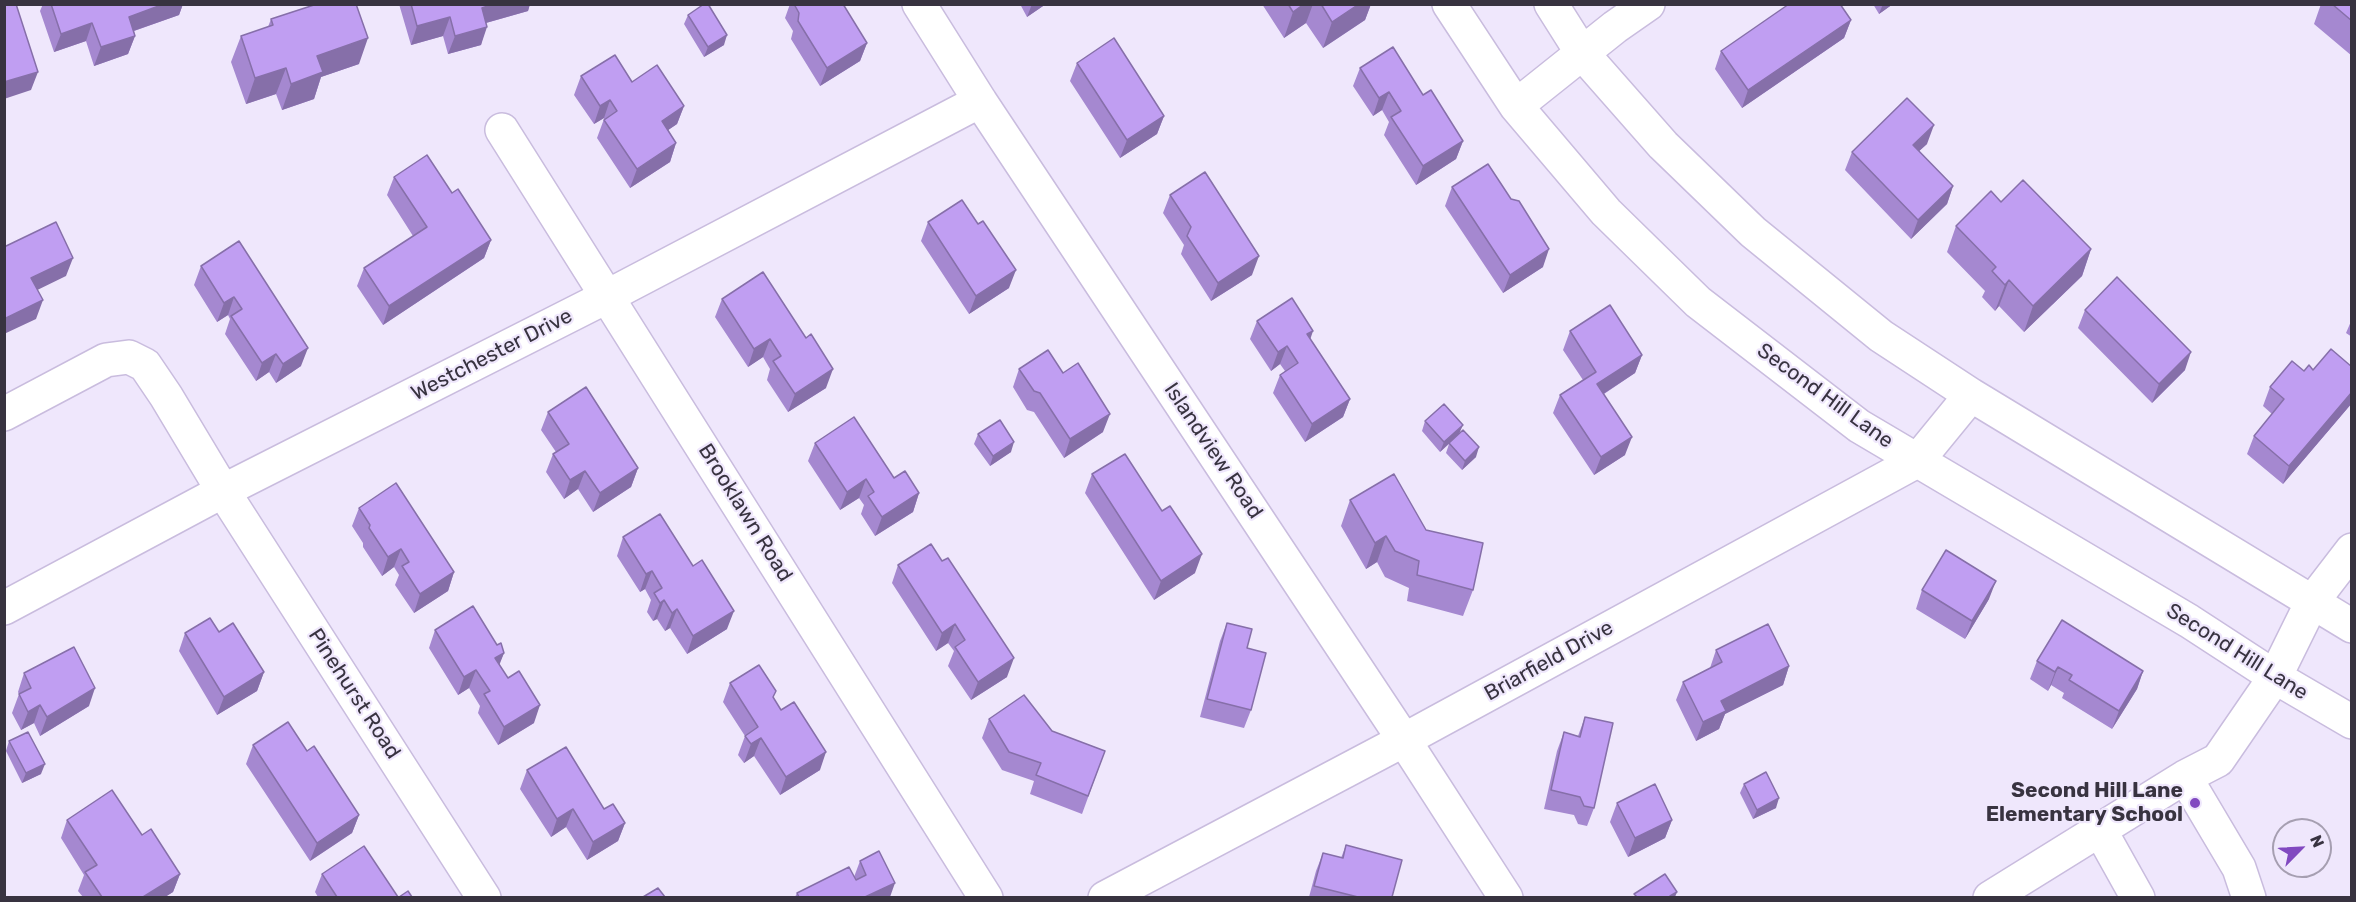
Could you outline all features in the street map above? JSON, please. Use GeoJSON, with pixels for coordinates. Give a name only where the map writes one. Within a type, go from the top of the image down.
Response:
{"type":"FeatureCollection","features":[{"type":"Feature","properties":{"kind":"street","name":"Islandview Road"},"geometry":{"type":"LineString","coordinates":[[919,4],[980,101],[1506,897]]}},
{"type":"Feature","properties":{"kind":"street","name":"Second Hill Lane"},"geometry":{"type":"LineString","coordinates":[[1449,4],[1516,106],[1606,212],[1698,302],[1858,426],[2189,621],[2275,677],[2352,722]]}},
{"type":"Feature","properties":{"kind":"street"},"geometry":{"type":"LineString","coordinates":[[1551,4],[1582,53],[1663,145],[1754,232],[1881,336],[1971,395],[2352,626]]}},
{"type":"Feature","properties":{"kind":"street"},"geometry":{"type":"LineString","coordinates":[[1516,106],[1648,4]]}},
{"type":"Feature","properties":{"kind":"street","name":"Westchester Drive"},"geometry":{"type":"LineString","coordinates":[[4,608],[223,491],[608,296],[980,101]]}},
{"type":"Feature","properties":{"kind":"street","name":"Brooklawn Road"},"geometry":{"type":"LineString","coordinates":[[502,130],[987,897]]}},
{"type":"Feature","properties":{"kind":"street","name":"Pinehurst Road"},"geometry":{"type":"LineString","coordinates":[[4,414],[106,360],[129,357],[145,365],[223,491],[484,897]]}},
{"type":"Feature","properties":{"kind":"street","name":"Briarfield Drive"},"geometry":{"type":"LineString","coordinates":[[1105,897],[1404,740],[1917,461],[1971,395]]}},
{"type":"Feature","properties":{"kind":"street"},"geometry":{"type":"LineString","coordinates":[[1990,897],[2185,777],[2218,760],[2275,677],[2312,602],[2352,550]]}},
{"type":"Feature","properties":{"kind":"street"},"geometry":{"type":"LineString","coordinates":[[2185,777],[2239,868],[2249,897]]}},
{"type":"Feature","properties":{"kind":"street"},"geometry":{"type":"LineString","coordinates":[[2100,830],[2138,897]]}},
{"type":"Feature","properties":{"kind":"building"},"geometry":{"type":"Polygon","coordinates":[[[4,4],[16,4],[38,72],[4,82],[4,4]]]}},
{"type":"Feature","properties":{"kind":"building"},"geometry":{"type":"Polygon","coordinates":[[[51,4],[164,4],[129,17],[135,36],[101,47],[92,23],[61,34],[51,4]]]}},
{"type":"Feature","properties":{"kind":"building"},"geometry":{"type":"Polygon","coordinates":[[[317,4],[356,4],[368,38],[317,56],[323,72],[291,84],[286,68],[255,78],[241,36],[273,25],[271,19],[317,4]]]}},
{"type":"Feature","properties":{"kind":"building"},"geometry":{"type":"Polygon","coordinates":[[[411,4],[493,4],[482,8],[487,27],[455,36],[450,17],[417,26],[411,4]]]}},
{"type":"Feature","properties":{"kind":"building"},"geometry":{"type":"Polygon","coordinates":[[[704,4],[708,4],[727,35],[708,47],[688,15],[704,4]]]}},
{"type":"Feature","properties":{"kind":"building"},"geometry":{"type":"Polygon","coordinates":[[[794,4],[843,4],[867,43],[827,68],[798,21],[799,13],[794,4]]]}},
{"type":"Feature","properties":{"kind":"building"},"geometry":{"type":"Polygon","coordinates":[[[1288,4],[1304,4],[1293,12],[1288,4]]]}},
{"type":"Feature","properties":{"kind":"building"},"geometry":{"type":"Polygon","coordinates":[[[1321,4],[1359,4],[1332,22],[1321,4]]]}},
{"type":"Feature","properties":{"kind":"building"},"geometry":{"type":"Polygon","coordinates":[[[1789,4],[1840,4],[1851,20],[1748,90],[1721,51],[1789,4]]]}},
{"type":"Feature","properties":{"kind":"building"},"geometry":{"type":"Polygon","coordinates":[[[2332,4],[2352,4],[2352,21],[2332,4]]]}},
{"type":"Feature","properties":{"kind":"building"},"geometry":{"type":"Polygon","coordinates":[[[1114,38],[1164,116],[1127,140],[1077,63],[1114,38]]]}},
{"type":"Feature","properties":{"kind":"building"},"geometry":{"type":"Polygon","coordinates":[[[1393,47],[1423,95],[1431,90],[1463,141],[1423,166],[1391,117],[1401,111],[1389,92],[1379,98],[1360,68],[1393,47]]]}},
{"type":"Feature","properties":{"kind":"building"},"geometry":{"type":"Polygon","coordinates":[[[615,55],[632,82],[657,65],[684,106],[662,121],[676,143],[637,169],[604,120],[617,111],[610,100],[600,106],[581,76],[615,55]]]}},
{"type":"Feature","properties":{"kind":"building"},"geometry":{"type":"Polygon","coordinates":[[[1907,98],[1934,125],[1913,145],[1953,186],[1918,220],[1852,152],[1907,98]]]}},
{"type":"Feature","properties":{"kind":"building"},"geometry":{"type":"Polygon","coordinates":[[[427,155],[452,193],[458,189],[491,240],[389,306],[364,268],[427,227],[394,177],[427,155]]]}},
{"type":"Feature","properties":{"kind":"building"},"geometry":{"type":"Polygon","coordinates":[[[1488,164],[1511,199],[1519,201],[1549,249],[1510,275],[1452,187],[1488,164]]]}},
{"type":"Feature","properties":{"kind":"building"},"geometry":{"type":"Polygon","coordinates":[[[1205,172],[1259,256],[1218,283],[1187,236],[1191,227],[1170,195],[1205,172]]]}},
{"type":"Feature","properties":{"kind":"building"},"geometry":{"type":"Polygon","coordinates":[[[2023,180],[2091,249],[2033,306],[2009,280],[2005,285],[1992,271],[1996,267],[1956,226],[1991,191],[2001,202],[2023,180]]]}},
{"type":"Feature","properties":{"kind":"building"},"geometry":{"type":"Polygon","coordinates":[[[962,200],[978,224],[983,221],[1016,270],[976,296],[928,222],[962,200]]]}},
{"type":"Feature","properties":{"kind":"building"},"geometry":{"type":"Polygon","coordinates":[[[56,222],[73,258],[31,278],[43,300],[4,319],[4,247],[56,222]]]}},
{"type":"Feature","properties":{"kind":"building"},"geometry":{"type":"Polygon","coordinates":[[[239,241],[308,348],[283,364],[276,354],[262,363],[231,316],[242,309],[234,297],[224,303],[201,266],[239,241]]]}},
{"type":"Feature","properties":{"kind":"building"},"geometry":{"type":"Polygon","coordinates":[[[763,272],[806,338],[811,334],[833,369],[795,394],[773,361],[781,356],[770,339],[754,349],[722,299],[763,272]]]}},
{"type":"Feature","properties":{"kind":"building"},"geometry":{"type":"Polygon","coordinates":[[[2117,277],[2191,352],[2159,384],[2085,310],[2117,277]]]}},
{"type":"Feature","properties":{"kind":"building"},"geometry":{"type":"Polygon","coordinates":[[[1292,298],[1313,331],[1307,334],[1350,399],[1312,424],[1280,375],[1298,363],[1287,346],[1278,352],[1257,321],[1292,298]]]}},
{"type":"Feature","properties":{"kind":"building"},"geometry":{"type":"Polygon","coordinates":[[[1610,305],[1642,355],[1597,384],[1632,437],[1601,457],[1560,395],[1596,372],[1570,331],[1610,305]]]}},
{"type":"Feature","properties":{"kind":"building"},"geometry":{"type":"Polygon","coordinates":[[[2331,349],[2352,367],[2352,392],[2289,466],[2254,436],[2284,399],[2270,387],[2292,361],[2304,371],[2309,365],[2313,370],[2331,349]]]}},
{"type":"Feature","properties":{"kind":"building"},"geometry":{"type":"Polygon","coordinates":[[[1048,350],[1063,373],[1078,363],[1110,414],[1070,439],[1040,393],[1034,391],[1019,369],[1048,350]]]}},
{"type":"Feature","properties":{"kind":"building"},"geometry":{"type":"Polygon","coordinates":[[[586,387],[638,468],[600,493],[585,471],[570,480],[553,454],[569,444],[548,412],[586,387]]]}},
{"type":"Feature","properties":{"kind":"building"},"geometry":{"type":"Polygon","coordinates":[[[1444,404],[1463,425],[1444,442],[1425,421],[1444,404]]]}},
{"type":"Feature","properties":{"kind":"building"},"geometry":{"type":"Polygon","coordinates":[[[854,417],[894,478],[905,471],[919,493],[882,517],[868,496],[874,492],[866,479],[847,492],[815,443],[854,417]]]}},
{"type":"Feature","properties":{"kind":"building"},"geometry":{"type":"Polygon","coordinates":[[[1000,420],[1014,442],[993,456],[978,434],[1000,420]]]}},
{"type":"Feature","properties":{"kind":"building"},"geometry":{"type":"Polygon","coordinates":[[[1463,430],[1479,447],[1465,461],[1449,443],[1463,430]]]}},
{"type":"Feature","properties":{"kind":"building"},"geometry":{"type":"Polygon","coordinates":[[[1125,454],[1162,511],[1170,506],[1202,554],[1161,581],[1092,474],[1125,454]]]}},
{"type":"Feature","properties":{"kind":"building"},"geometry":{"type":"Polygon","coordinates":[[[1394,474],[1426,530],[1483,543],[1473,590],[1417,575],[1419,561],[1395,551],[1386,536],[1375,543],[1350,500],[1394,474]]]}},
{"type":"Feature","properties":{"kind":"building"},"geometry":{"type":"Polygon","coordinates":[[[396,483],[454,572],[420,594],[402,566],[409,562],[401,549],[388,557],[359,508],[396,483]]]}},
{"type":"Feature","properties":{"kind":"building"},"geometry":{"type":"Polygon","coordinates":[[[660,514],[693,566],[702,560],[734,611],[693,636],[677,609],[672,613],[664,600],[660,603],[654,593],[662,588],[652,571],[646,574],[623,537],[660,514]]]}},
{"type":"Feature","properties":{"kind":"building"},"geometry":{"type":"Polygon","coordinates":[[[931,544],[942,561],[948,558],[1014,658],[978,682],[955,647],[965,640],[955,624],[942,633],[898,565],[931,544]]]}},
{"type":"Feature","properties":{"kind":"building"},"geometry":{"type":"Polygon","coordinates":[[[1946,550],[1996,581],[1972,621],[1922,590],[1946,550]]]}},
{"type":"Feature","properties":{"kind":"building"},"geometry":{"type":"Polygon","coordinates":[[[473,606],[497,645],[501,643],[504,653],[495,658],[508,678],[519,671],[540,705],[504,727],[484,694],[490,691],[476,670],[464,677],[435,630],[473,606]]]}},
{"type":"Feature","properties":{"kind":"building"},"geometry":{"type":"Polygon","coordinates":[[[210,618],[219,632],[233,623],[264,672],[224,697],[185,633],[210,618]]]}},
{"type":"Feature","properties":{"kind":"building"},"geometry":{"type":"Polygon","coordinates":[[[2062,620],[2143,671],[2119,711],[2069,680],[2072,675],[2058,667],[2055,672],[2037,661],[2062,620]]]}},
{"type":"Feature","properties":{"kind":"building"},"geometry":{"type":"Polygon","coordinates":[[[1227,623],[1252,629],[1247,648],[1266,653],[1251,710],[1207,699],[1227,623]]]}},
{"type":"Feature","properties":{"kind":"building"},"geometry":{"type":"Polygon","coordinates":[[[1768,624],[1789,666],[1721,701],[1726,711],[1703,722],[1683,682],[1722,662],[1716,650],[1768,624]]]}},
{"type":"Feature","properties":{"kind":"building"},"geometry":{"type":"Polygon","coordinates":[[[74,647],[95,688],[47,717],[40,705],[28,712],[19,694],[31,688],[24,673],[74,647]]]}},
{"type":"Feature","properties":{"kind":"building"},"geometry":{"type":"Polygon","coordinates":[[[759,665],[776,691],[773,697],[781,710],[794,702],[826,752],[786,777],[761,738],[751,744],[745,736],[758,727],[730,683],[759,665]]]}},
{"type":"Feature","properties":{"kind":"building"},"geometry":{"type":"Polygon","coordinates":[[[1024,695],[1052,731],[1105,751],[1088,796],[1036,775],[1041,763],[1009,752],[989,719],[1024,695]]]}},
{"type":"Feature","properties":{"kind":"building"},"geometry":{"type":"Polygon","coordinates":[[[1585,717],[1613,723],[1594,808],[1584,806],[1580,797],[1551,790],[1564,732],[1580,737],[1585,717]]]}},
{"type":"Feature","properties":{"kind":"building"},"geometry":{"type":"Polygon","coordinates":[[[288,722],[307,751],[314,746],[359,815],[317,843],[253,745],[288,722]]]}},
{"type":"Feature","properties":{"kind":"building"},"geometry":{"type":"Polygon","coordinates":[[[28,732],[45,764],[26,773],[9,741],[28,732]]]}},
{"type":"Feature","properties":{"kind":"building"},"geometry":{"type":"Polygon","coordinates":[[[566,747],[604,809],[613,804],[625,823],[593,842],[573,809],[557,819],[527,770],[566,747]]]}},
{"type":"Feature","properties":{"kind":"building"},"geometry":{"type":"Polygon","coordinates":[[[1766,772],[1779,798],[1757,810],[1744,784],[1766,772]]]}},
{"type":"Feature","properties":{"kind":"building"},"geometry":{"type":"Polygon","coordinates":[[[1655,784],[1672,820],[1635,838],[1617,803],[1655,784]]]}},
{"type":"Feature","properties":{"kind":"building"},"geometry":{"type":"Polygon","coordinates":[[[112,790],[142,835],[151,829],[180,874],[143,897],[102,897],[85,872],[97,865],[67,820],[112,790]]]}},
{"type":"Feature","properties":{"kind":"building"},"geometry":{"type":"Polygon","coordinates":[[[1346,845],[1402,860],[1392,897],[1358,897],[1314,886],[1323,853],[1343,858],[1346,845]]]}},
{"type":"Feature","properties":{"kind":"building"},"geometry":{"type":"Polygon","coordinates":[[[364,846],[398,897],[337,897],[322,874],[364,846]]]}},
{"type":"Feature","properties":{"kind":"building"},"geometry":{"type":"Polygon","coordinates":[[[879,851],[895,883],[865,897],[799,897],[797,893],[849,867],[856,880],[866,875],[860,861],[879,851]]]}},
{"type":"Feature","properties":{"kind":"building"},"geometry":{"type":"Polygon","coordinates":[[[1665,874],[1677,892],[1671,897],[1637,897],[1634,894],[1665,874]]]}},
{"type":"Feature","properties":{"kind":"building"},"geometry":{"type":"Polygon","coordinates":[[[658,888],[665,897],[643,897],[658,888]]]}},
{"type":"Feature","properties":{"kind":"building"},"geometry":{"type":"Polygon","coordinates":[[[408,891],[412,897],[399,897],[408,891]]]}},
{"type":"Feature","properties":{"kind":"place","name":"Second Hill Lane Elementary School"},"geometry":{"type":"Point","coordinates":[2195,803]}}]}
